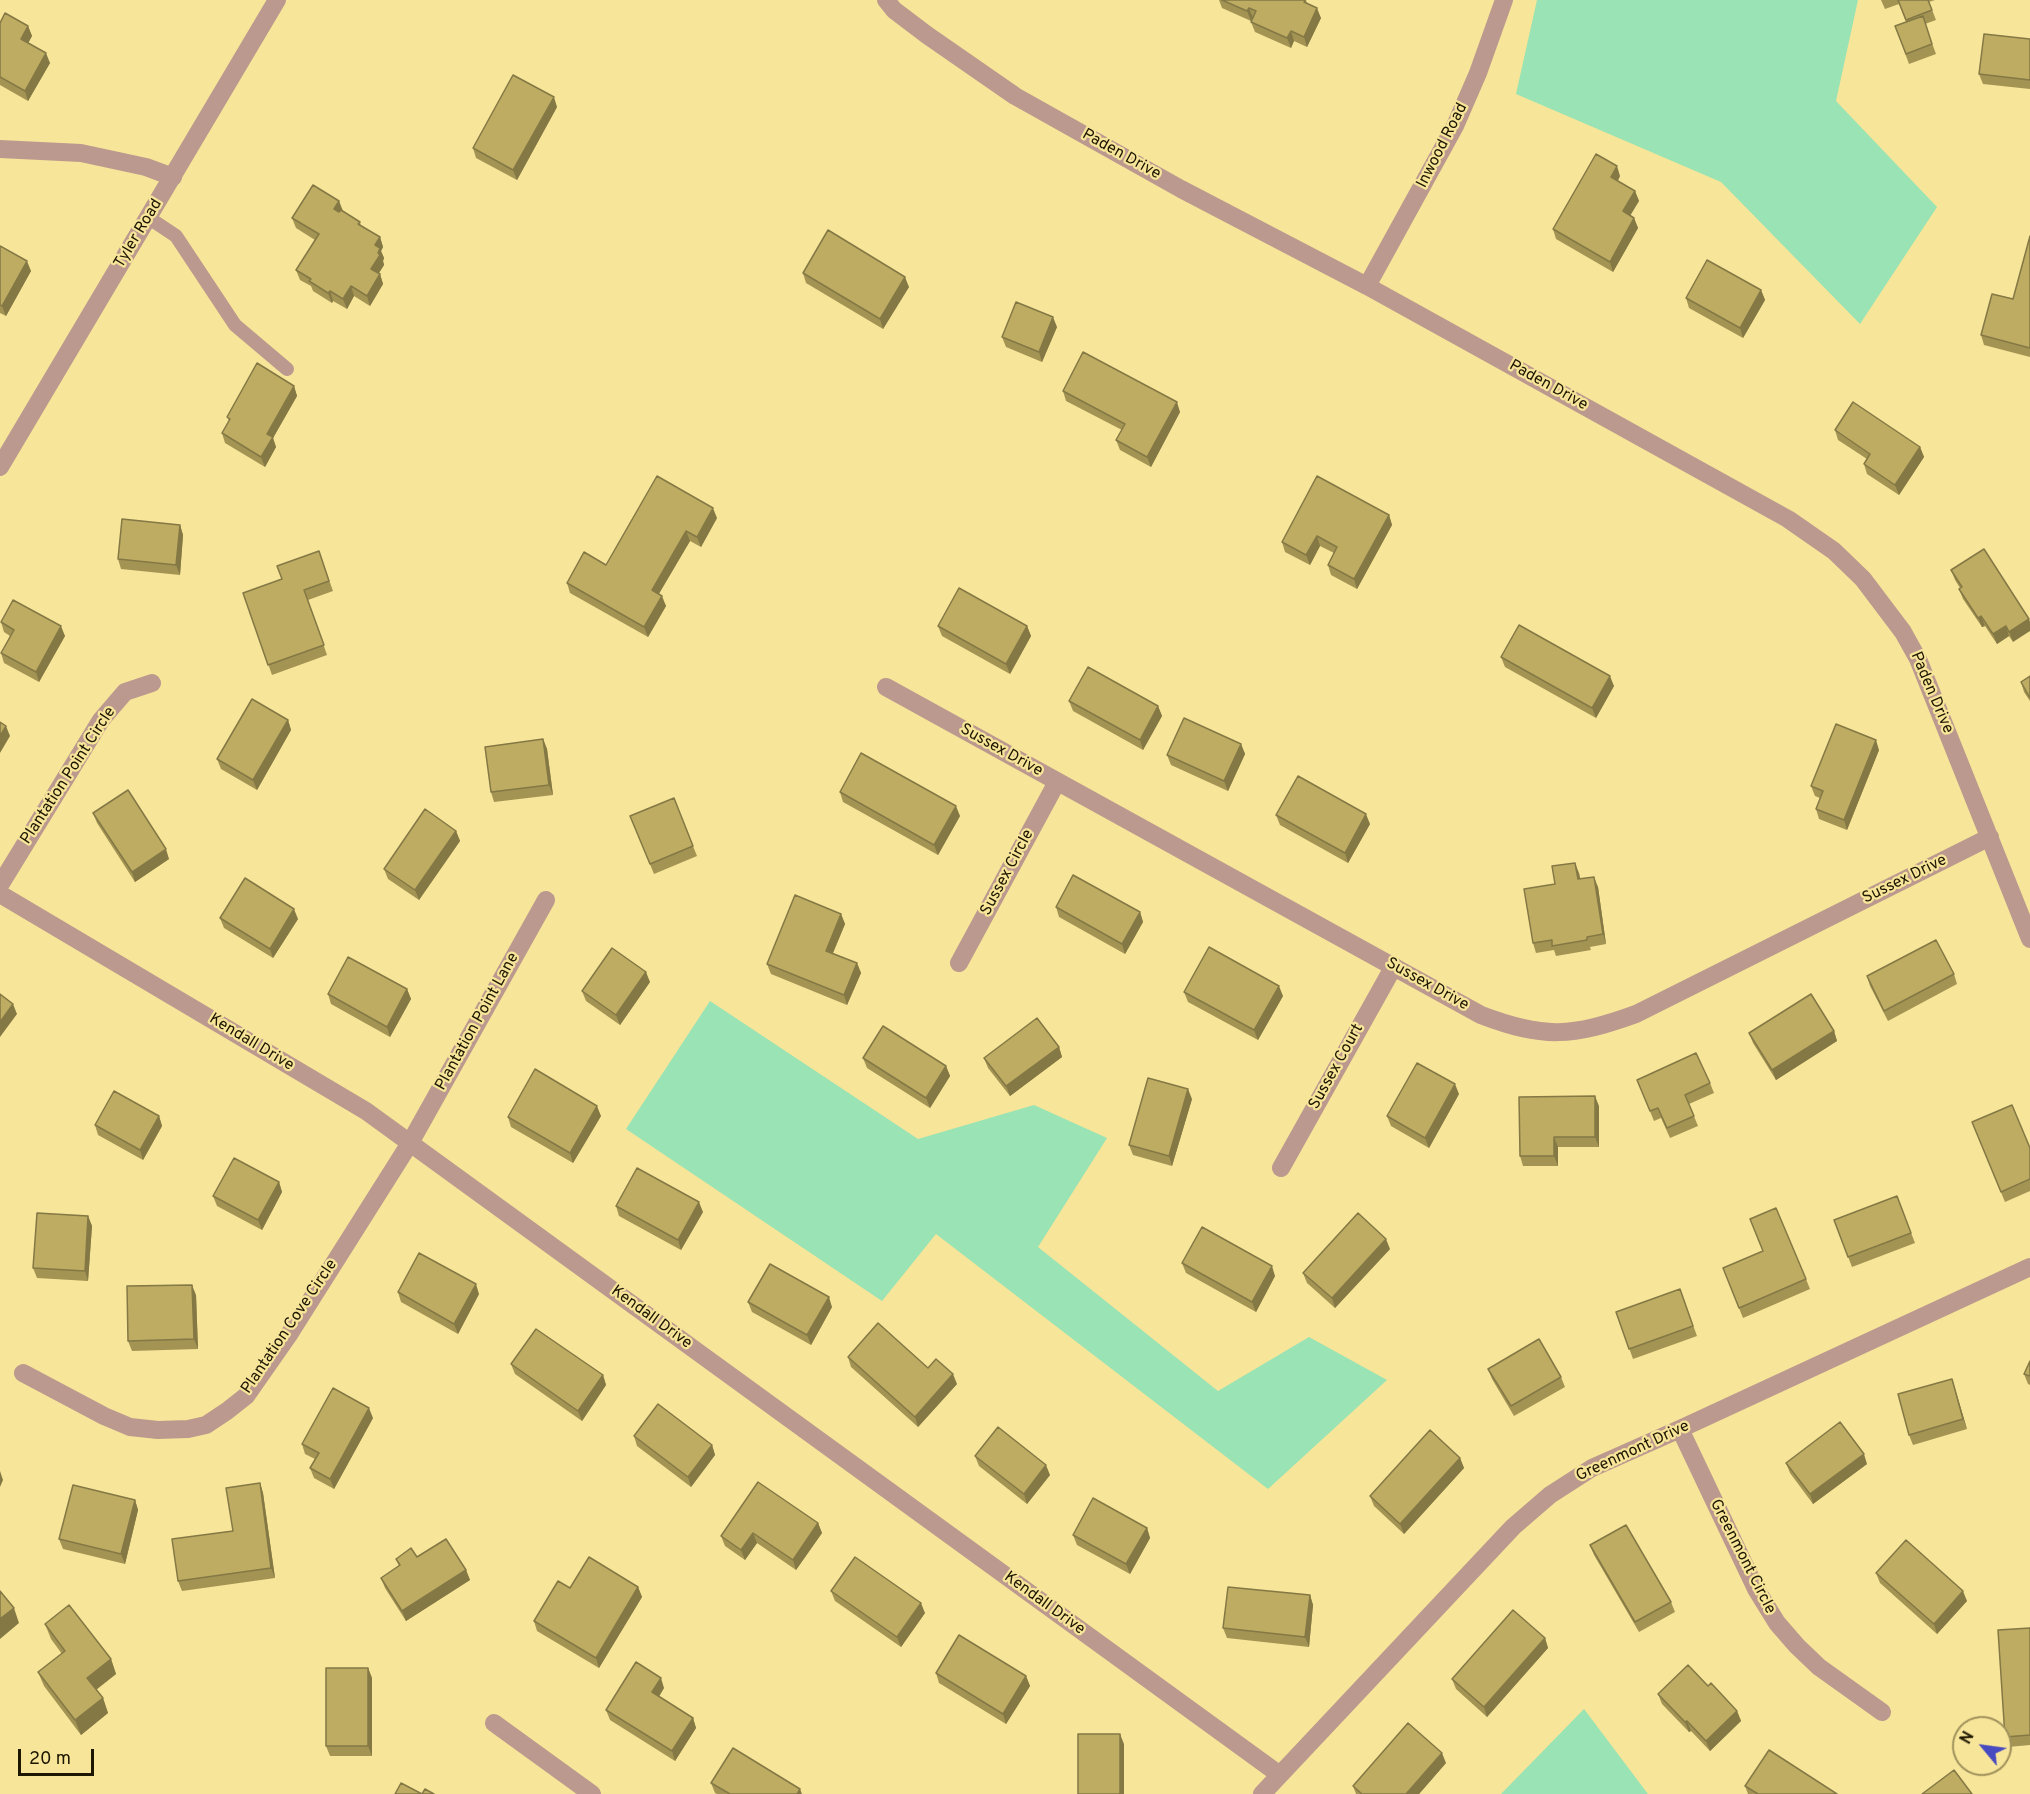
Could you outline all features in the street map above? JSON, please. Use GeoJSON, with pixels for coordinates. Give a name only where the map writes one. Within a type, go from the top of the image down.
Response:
{"type":"FeatureCollection","features":[{"type":"Feature","properties":{"kind":"street","name":"Tyler Road"},"geometry":{"type":"LineString","coordinates":[[0,467],[277,0]]}},
{"type":"Feature","properties":{"kind":"street","name":"Paden Drive"},"geometry":{"type":"LineString","coordinates":[[886,0],[894,10],[927,35],[1015,96],[1181,189],[1367,286],[1788,519],[1834,551],[1863,579],[1903,632],[1918,659],[2030,939]]}},
{"type":"Feature","properties":{"kind":"street","name":"Inwood Road"},"geometry":{"type":"LineString","coordinates":[[1367,286],[1455,126],[1478,73],[1504,0]]}},
{"type":"Feature","properties":{"kind":"street"},"geometry":{"type":"LineString","coordinates":[[0,149],[81,153],[146,167],[173,177]]}},
{"type":"Feature","properties":{"kind":"street","name":"Plantation Point Circle"},"geometry":{"type":"LineString","coordinates":[[0,885],[101,720],[125,692],[152,683]]}},
{"type":"Feature","properties":{"kind":"street","name":"Sussex Drive"},"geometry":{"type":"LineString","coordinates":[[886,687],[1481,1015],[1537,1032],[1567,1033],[1602,1026],[1636,1014],[1990,837]]}},
{"type":"Feature","properties":{"kind":"street","name":"Sussex Circle"},"geometry":{"type":"LineString","coordinates":[[959,963],[1057,782]]}},
{"type":"Feature","properties":{"kind":"street","name":"Kendall Drive"},"geometry":{"type":"LineString","coordinates":[[0,894],[366,1111],[1280,1775]]}},
{"type":"Feature","properties":{"kind":"street","name":"Plantation Point Lane"},"geometry":{"type":"LineString","coordinates":[[410,1143],[546,900]]}},
{"type":"Feature","properties":{"kind":"street","name":"Sussex Court"},"geometry":{"type":"LineString","coordinates":[[1281,1168],[1394,966]]}},
{"type":"Feature","properties":{"kind":"street","name":"Plantation Cove Circle"},"geometry":{"type":"LineString","coordinates":[[23,1373],[104,1416],[130,1427],[158,1430],[188,1429],[206,1425],[246,1396],[296,1323],[410,1143]]}},
{"type":"Feature","properties":{"kind":"street","name":"Greenmont Drive"},"geometry":{"type":"LineString","coordinates":[[1262,1794],[1513,1527],[1550,1495],[1592,1468],[2030,1267]]}},
{"type":"Feature","properties":{"kind":"street","name":"Greenmont Circle"},"geometry":{"type":"LineString","coordinates":[[1680,1429],[1756,1589],[1777,1623],[1819,1667],[1882,1712]]}},
{"type":"Feature","properties":{"kind":"street"},"geometry":{"type":"LineString","coordinates":[[494,1723],[592,1794]]}},
{"type":"Feature","properties":{"kind":"lane"},"geometry":{"type":"LineString","coordinates":[[149,218],[176,236],[235,325],[287,369]]}},
{"type":"Feature","properties":{"kind":"green space"},"geometry":{"type":"Polygon","coordinates":[[[1537,0],[1858,0],[1836,101],[1937,207],[1860,324],[1721,182],[1516,94],[1537,0]]]}},
{"type":"Feature","properties":{"kind":"green space"},"geometry":{"type":"Polygon","coordinates":[[[710,1001],[918,1139],[1034,1105],[1107,1138],[1038,1247],[1218,1391],[1309,1337],[1387,1380],[1268,1489],[936,1234],[882,1301],[626,1129],[710,1001]]]}},
{"type":"Feature","properties":{"kind":"green space"},"geometry":{"type":"Polygon","coordinates":[[[1584,1709],[1648,1794],[1501,1794],[1584,1709]]]}},
{"type":"Feature","properties":{"kind":"building"},"geometry":{"type":"Polygon","coordinates":[[[1222,0],[1305,0],[1304,2],[1317,8],[1304,37],[1291,31],[1287,38],[1251,22],[1256,11],[1249,8],[1247,11],[1222,0]]]}},
{"type":"Feature","properties":{"kind":"building"},"geometry":{"type":"Polygon","coordinates":[[[1898,0],[1928,0],[1932,10],[1906,20],[1898,0]]]}},
{"type":"Feature","properties":{"kind":"building"},"geometry":{"type":"Polygon","coordinates":[[[5,13],[28,26],[21,39],[46,53],[25,91],[0,77],[0,23],[5,13]]]}},
{"type":"Feature","properties":{"kind":"building"},"geometry":{"type":"Polygon","coordinates":[[[1923,16],[1932,44],[1906,54],[1895,26],[1923,16]]]}},
{"type":"Feature","properties":{"kind":"building"},"geometry":{"type":"Polygon","coordinates":[[[1984,34],[2030,39],[2030,80],[1979,74],[1984,34]]]}},
{"type":"Feature","properties":{"kind":"building"},"geometry":{"type":"Polygon","coordinates":[[[513,75],[554,97],[513,170],[473,148],[513,75]]]}},
{"type":"Feature","properties":{"kind":"building"},"geometry":{"type":"Polygon","coordinates":[[[1596,154],[1617,166],[1611,177],[1635,191],[1623,211],[1634,218],[1610,262],[1553,229],[1596,154]]]}},
{"type":"Feature","properties":{"kind":"building"},"geometry":{"type":"Polygon","coordinates":[[[313,185],[339,201],[334,209],[339,212],[341,210],[360,222],[358,224],[380,237],[375,245],[380,248],[378,253],[380,255],[371,269],[380,274],[367,296],[351,286],[343,299],[330,291],[328,293],[296,270],[319,234],[292,218],[313,185]]]}},
{"type":"Feature","properties":{"kind":"building"},"geometry":{"type":"Polygon","coordinates":[[[828,230],[905,277],[880,319],[803,273],[828,230]]]}},
{"type":"Feature","properties":{"kind":"building"},"geometry":{"type":"Polygon","coordinates":[[[2030,236],[2030,348],[1981,335],[1992,294],[2013,299],[2030,236]]]}},
{"type":"Feature","properties":{"kind":"building"},"geometry":{"type":"Polygon","coordinates":[[[0,246],[27,261],[2,306],[0,305],[0,246]]]}},
{"type":"Feature","properties":{"kind":"building"},"geometry":{"type":"Polygon","coordinates":[[[1707,260],[1761,290],[1740,328],[1686,298],[1707,260]]]}},
{"type":"Feature","properties":{"kind":"building"},"geometry":{"type":"Polygon","coordinates":[[[1016,302],[1053,317],[1039,352],[1002,337],[1016,302]]]}},
{"type":"Feature","properties":{"kind":"building"},"geometry":{"type":"Polygon","coordinates":[[[1083,352],[1177,402],[1147,457],[1116,440],[1125,424],[1063,391],[1083,352]]]}},
{"type":"Feature","properties":{"kind":"building"},"geometry":{"type":"Polygon","coordinates":[[[257,363],[294,386],[267,434],[273,437],[261,457],[222,433],[230,419],[227,417],[257,363]]]}},
{"type":"Feature","properties":{"kind":"building"},"geometry":{"type":"Polygon","coordinates":[[[1853,402],[1920,447],[1895,485],[1864,464],[1870,454],[1835,430],[1853,402]]]}},
{"type":"Feature","properties":{"kind":"building"},"geometry":{"type":"Polygon","coordinates":[[[657,476],[713,508],[697,537],[686,531],[652,590],[662,596],[644,627],[567,583],[584,552],[606,565],[657,476]]]}},
{"type":"Feature","properties":{"kind":"building"},"geometry":{"type":"Polygon","coordinates":[[[1317,476],[1389,515],[1354,579],[1328,565],[1337,547],[1317,536],[1306,555],[1282,542],[1317,476]]]}},
{"type":"Feature","properties":{"kind":"building"},"geometry":{"type":"Polygon","coordinates":[[[122,519],[180,525],[176,565],[118,559],[122,519]]]}},
{"type":"Feature","properties":{"kind":"building"},"geometry":{"type":"Polygon","coordinates":[[[1984,549],[2029,619],[2009,632],[2006,626],[1993,634],[1981,616],[1978,618],[1959,589],[1962,587],[1951,570],[1984,549]]]}},
{"type":"Feature","properties":{"kind":"building"},"geometry":{"type":"Polygon","coordinates":[[[319,551],[329,581],[304,590],[324,645],[268,665],[243,593],[282,579],[277,566],[319,551]]]}},
{"type":"Feature","properties":{"kind":"building"},"geometry":{"type":"Polygon","coordinates":[[[959,588],[1027,626],[1006,664],[938,626],[959,588]]]}},
{"type":"Feature","properties":{"kind":"building"},"geometry":{"type":"Polygon","coordinates":[[[13,600],[61,626],[36,672],[1,653],[14,630],[1,622],[13,600]]]}},
{"type":"Feature","properties":{"kind":"building"},"geometry":{"type":"Polygon","coordinates":[[[1519,625],[1610,676],[1592,708],[1501,657],[1519,625]]]}},
{"type":"Feature","properties":{"kind":"building"},"geometry":{"type":"Polygon","coordinates":[[[1088,667],[1158,706],[1140,740],[1069,701],[1088,667]]]}},
{"type":"Feature","properties":{"kind":"building"},"geometry":{"type":"Polygon","coordinates":[[[2030,676],[2030,698],[2021,682],[2030,676]]]}},
{"type":"Feature","properties":{"kind":"building"},"geometry":{"type":"Polygon","coordinates":[[[252,699],[288,720],[253,780],[217,759],[252,699]]]}},
{"type":"Feature","properties":{"kind":"building"},"geometry":{"type":"Polygon","coordinates":[[[1184,718],[1241,744],[1224,781],[1167,755],[1184,718]]]}},
{"type":"Feature","properties":{"kind":"building"},"geometry":{"type":"Polygon","coordinates":[[[0,722],[6,726],[0,736],[0,722]]]}},
{"type":"Feature","properties":{"kind":"building"},"geometry":{"type":"Polygon","coordinates":[[[1836,724],[1876,740],[1844,820],[1816,809],[1823,791],[1811,786],[1836,724]]]}},
{"type":"Feature","properties":{"kind":"building"},"geometry":{"type":"Polygon","coordinates":[[[543,739],[549,785],[491,792],[485,747],[543,739]]]}},
{"type":"Feature","properties":{"kind":"building"},"geometry":{"type":"Polygon","coordinates":[[[861,753],[956,806],[934,845],[840,792],[861,753]]]}},
{"type":"Feature","properties":{"kind":"building"},"geometry":{"type":"Polygon","coordinates":[[[1298,776],[1366,814],[1345,853],[1276,815],[1298,776]]]}},
{"type":"Feature","properties":{"kind":"building"},"geometry":{"type":"Polygon","coordinates":[[[128,790],[166,849],[132,872],[93,813],[128,790]]]}},
{"type":"Feature","properties":{"kind":"building"},"geometry":{"type":"Polygon","coordinates":[[[674,798],[693,846],[650,864],[630,816],[674,798]]]}},
{"type":"Feature","properties":{"kind":"building"},"geometry":{"type":"Polygon","coordinates":[[[425,809],[456,831],[415,890],[384,869],[425,809]]]}},
{"type":"Feature","properties":{"kind":"building"},"geometry":{"type":"Polygon","coordinates":[[[1575,863],[1578,879],[1594,877],[1603,934],[1587,937],[1587,940],[1552,946],[1552,940],[1533,943],[1524,889],[1555,884],[1552,866],[1575,863]]]}},
{"type":"Feature","properties":{"kind":"building"},"geometry":{"type":"Polygon","coordinates":[[[1073,875],[1140,912],[1122,944],[1056,907],[1073,875]]]}},
{"type":"Feature","properties":{"kind":"building"},"geometry":{"type":"Polygon","coordinates":[[[245,878],[294,909],[270,949],[220,918],[245,878]]]}},
{"type":"Feature","properties":{"kind":"building"},"geometry":{"type":"Polygon","coordinates":[[[795,895],[841,914],[826,951],[857,963],[844,995],[767,964],[795,895]]]}},
{"type":"Feature","properties":{"kind":"building"},"geometry":{"type":"Polygon","coordinates":[[[1936,940],[1954,974],[1884,1011],[1867,976],[1936,940]]]}},
{"type":"Feature","properties":{"kind":"building"},"geometry":{"type":"Polygon","coordinates":[[[1209,947],[1279,986],[1254,1030],[1184,992],[1209,947]]]}},
{"type":"Feature","properties":{"kind":"building"},"geometry":{"type":"Polygon","coordinates":[[[612,948],[646,972],[616,1015],[582,991],[612,948]]]}},
{"type":"Feature","properties":{"kind":"building"},"geometry":{"type":"Polygon","coordinates":[[[348,957],[407,989],[387,1027],[328,994],[348,957]]]}},
{"type":"Feature","properties":{"kind":"building"},"geometry":{"type":"Polygon","coordinates":[[[0,994],[13,1004],[0,1022],[0,994]]]}},
{"type":"Feature","properties":{"kind":"building"},"geometry":{"type":"Polygon","coordinates":[[[1811,994],[1834,1031],[1772,1070],[1749,1033],[1811,994]]]}},
{"type":"Feature","properties":{"kind":"building"},"geometry":{"type":"Polygon","coordinates":[[[1037,1018],[1059,1047],[1006,1086],[984,1058],[1037,1018]]]}},
{"type":"Feature","properties":{"kind":"building"},"geometry":{"type":"Polygon","coordinates":[[[883,1026],[946,1066],[926,1098],[863,1058],[883,1026]]]}},
{"type":"Feature","properties":{"kind":"building"},"geometry":{"type":"Polygon","coordinates":[[[1696,1053],[1710,1083],[1685,1095],[1694,1116],[1667,1128],[1658,1108],[1650,1111],[1637,1080],[1696,1053]]]}},
{"type":"Feature","properties":{"kind":"building"},"geometry":{"type":"Polygon","coordinates":[[[1417,1063],[1455,1084],[1425,1138],[1387,1116],[1417,1063]]]}},
{"type":"Feature","properties":{"kind":"building"},"geometry":{"type":"Polygon","coordinates":[[[535,1069],[597,1106],[570,1153],[508,1117],[535,1069]]]}},
{"type":"Feature","properties":{"kind":"building"},"geometry":{"type":"Polygon","coordinates":[[[1148,1078],[1188,1089],[1169,1156],[1129,1145],[1148,1078]]]}},
{"type":"Feature","properties":{"kind":"building"},"geometry":{"type":"Polygon","coordinates":[[[114,1091],[159,1116],[140,1150],[95,1125],[114,1091]]]}},
{"type":"Feature","properties":{"kind":"building"},"geometry":{"type":"Polygon","coordinates":[[[1595,1096],[1595,1137],[1554,1137],[1554,1156],[1520,1156],[1519,1097],[1595,1096]]]}},
{"type":"Feature","properties":{"kind":"building"},"geometry":{"type":"Polygon","coordinates":[[[2012,1105],[2030,1148],[2030,1179],[2001,1192],[1972,1122],[2012,1105]]]}},
{"type":"Feature","properties":{"kind":"building"},"geometry":{"type":"Polygon","coordinates":[[[234,1158],[279,1182],[258,1220],[213,1196],[234,1158]]]}},
{"type":"Feature","properties":{"kind":"building"},"geometry":{"type":"Polygon","coordinates":[[[637,1168],[699,1202],[678,1240],[616,1206],[637,1168]]]}},
{"type":"Feature","properties":{"kind":"building"},"geometry":{"type":"Polygon","coordinates":[[[1897,1196],[1911,1233],[1848,1257],[1834,1220],[1897,1196]]]}},
{"type":"Feature","properties":{"kind":"building"},"geometry":{"type":"Polygon","coordinates":[[[1776,1208],[1806,1279],[1739,1308],[1723,1268],[1763,1251],[1750,1219],[1776,1208]]]}},
{"type":"Feature","properties":{"kind":"building"},"geometry":{"type":"Polygon","coordinates":[[[37,1213],[88,1216],[85,1271],[33,1268],[37,1213]]]}},
{"type":"Feature","properties":{"kind":"building"},"geometry":{"type":"Polygon","coordinates":[[[1358,1213],[1386,1239],[1332,1298],[1303,1273],[1358,1213]]]}},
{"type":"Feature","properties":{"kind":"building"},"geometry":{"type":"Polygon","coordinates":[[[1202,1227],[1272,1266],[1252,1302],[1182,1263],[1202,1227]]]}},
{"type":"Feature","properties":{"kind":"building"},"geometry":{"type":"Polygon","coordinates":[[[419,1253],[476,1284],[454,1324],[398,1292],[419,1253]]]}},
{"type":"Feature","properties":{"kind":"building"},"geometry":{"type":"Polygon","coordinates":[[[770,1264],[829,1297],[807,1335],[748,1302],[770,1264]]]}},
{"type":"Feature","properties":{"kind":"building"},"geometry":{"type":"Polygon","coordinates":[[[192,1285],[194,1339],[128,1341],[127,1286],[192,1285]]]}},
{"type":"Feature","properties":{"kind":"building"},"geometry":{"type":"Polygon","coordinates":[[[1680,1289],[1693,1326],[1629,1349],[1616,1312],[1680,1289]]]}},
{"type":"Feature","properties":{"kind":"building"},"geometry":{"type":"Polygon","coordinates":[[[878,1323],[928,1368],[936,1359],[953,1374],[915,1417],[848,1357],[878,1323]]]}},
{"type":"Feature","properties":{"kind":"building"},"geometry":{"type":"Polygon","coordinates":[[[536,1329],[603,1375],[578,1411],[511,1364],[536,1329]]]}},
{"type":"Feature","properties":{"kind":"building"},"geometry":{"type":"Polygon","coordinates":[[[1539,1339],[1561,1377],[1511,1406],[1488,1369],[1539,1339]]]}},
{"type":"Feature","properties":{"kind":"building"},"geometry":{"type":"Polygon","coordinates":[[[2030,1361],[2030,1376],[2024,1374],[2030,1361]]]}},
{"type":"Feature","properties":{"kind":"building"},"geometry":{"type":"Polygon","coordinates":[[[1952,1379],[1963,1419],[1909,1435],[1898,1394],[1952,1379]]]}},
{"type":"Feature","properties":{"kind":"building"},"geometry":{"type":"Polygon","coordinates":[[[333,1388],[369,1408],[330,1479],[310,1468],[319,1453],[302,1444],[333,1388]]]}},
{"type":"Feature","properties":{"kind":"building"},"geometry":{"type":"Polygon","coordinates":[[[658,1404],[712,1445],[688,1477],[634,1436],[658,1404]]]}},
{"type":"Feature","properties":{"kind":"building"},"geometry":{"type":"Polygon","coordinates":[[[1840,1422],[1864,1454],[1810,1494],[1786,1463],[1840,1422]]]}},
{"type":"Feature","properties":{"kind":"building"},"geometry":{"type":"Polygon","coordinates":[[[998,1427],[1046,1465],[1024,1494],[975,1456],[998,1427]]]}},
{"type":"Feature","properties":{"kind":"building"},"geometry":{"type":"Polygon","coordinates":[[[1430,1430],[1460,1458],[1400,1524],[1370,1496],[1430,1430]]]}},
{"type":"Feature","properties":{"kind":"building"},"geometry":{"type":"Polygon","coordinates":[[[758,1482],[818,1523],[793,1560],[753,1533],[741,1550],[721,1536],[758,1482]]]}},
{"type":"Feature","properties":{"kind":"building"},"geometry":{"type":"Polygon","coordinates":[[[260,1483],[271,1568],[178,1581],[172,1539],[233,1531],[226,1488],[260,1483]]]}},
{"type":"Feature","properties":{"kind":"building"},"geometry":{"type":"Polygon","coordinates":[[[73,1485],[135,1500],[121,1554],[59,1539],[73,1485]]]}},
{"type":"Feature","properties":{"kind":"building"},"geometry":{"type":"Polygon","coordinates":[[[1093,1498],[1147,1528],[1126,1564],[1073,1535],[1093,1498]]]}},
{"type":"Feature","properties":{"kind":"building"},"geometry":{"type":"Polygon","coordinates":[[[1626,1525],[1671,1602],[1635,1622],[1590,1545],[1626,1525]]]}},
{"type":"Feature","properties":{"kind":"building"},"geometry":{"type":"Polygon","coordinates":[[[446,1539],[466,1570],[402,1611],[381,1578],[400,1565],[396,1559],[411,1548],[417,1557],[446,1539]]]}},
{"type":"Feature","properties":{"kind":"building"},"geometry":{"type":"Polygon","coordinates":[[[1906,1540],[1963,1591],[1934,1624],[1876,1573],[1906,1540]]]}},
{"type":"Feature","properties":{"kind":"building"},"geometry":{"type":"Polygon","coordinates":[[[589,1557],[638,1587],[596,1658],[534,1621],[558,1581],[570,1588],[589,1557]]]}},
{"type":"Feature","properties":{"kind":"building"},"geometry":{"type":"Polygon","coordinates":[[[855,1557],[921,1603],[897,1637],[831,1591],[855,1557]]]}},
{"type":"Feature","properties":{"kind":"building"},"geometry":{"type":"Polygon","coordinates":[[[1228,1587],[1310,1595],[1305,1637],[1223,1628],[1228,1587]]]}},
{"type":"Feature","properties":{"kind":"building"},"geometry":{"type":"Polygon","coordinates":[[[0,1591],[14,1608],[0,1619],[0,1591]]]}},
{"type":"Feature","properties":{"kind":"building"},"geometry":{"type":"Polygon","coordinates":[[[69,1605],[111,1659],[87,1678],[103,1698],[75,1720],[38,1672],[65,1651],[45,1624],[69,1605]]]}},
{"type":"Feature","properties":{"kind":"building"},"geometry":{"type":"Polygon","coordinates":[[[1513,1610],[1545,1638],[1484,1707],[1452,1679],[1513,1610]]]}},
{"type":"Feature","properties":{"kind":"building"},"geometry":{"type":"Polygon","coordinates":[[[2030,1628],[2030,1735],[2012,1736],[2012,1716],[2004,1716],[1998,1630],[2030,1628]]]}},
{"type":"Feature","properties":{"kind":"building"},"geometry":{"type":"Polygon","coordinates":[[[959,1635],[1026,1676],[1003,1714],[936,1673],[959,1635]]]}},
{"type":"Feature","properties":{"kind":"building"},"geometry":{"type":"Polygon","coordinates":[[[636,1662],[661,1678],[652,1692],[693,1718],[672,1751],[606,1710],[636,1662]]]}},
{"type":"Feature","properties":{"kind":"building"},"geometry":{"type":"Polygon","coordinates":[[[1688,1665],[1708,1686],[1711,1683],[1737,1711],[1706,1741],[1658,1694],[1688,1665]]]}},
{"type":"Feature","properties":{"kind":"building"},"geometry":{"type":"Polygon","coordinates":[[[326,1668],[368,1668],[368,1746],[326,1746],[326,1668]]]}},
{"type":"Feature","properties":{"kind":"building"},"geometry":{"type":"Polygon","coordinates":[[[1408,1723],[1442,1753],[1406,1794],[1362,1794],[1353,1786],[1408,1723]]]}},
{"type":"Feature","properties":{"kind":"building"},"geometry":{"type":"Polygon","coordinates":[[[1078,1734],[1120,1734],[1120,1794],[1078,1794],[1078,1734]]]}},
{"type":"Feature","properties":{"kind":"building"},"geometry":{"type":"Polygon","coordinates":[[[733,1748],[800,1789],[797,1794],[730,1794],[711,1783],[733,1748]]]}},
{"type":"Feature","properties":{"kind":"building"},"geometry":{"type":"Polygon","coordinates":[[[1769,1750],[1837,1794],[1758,1794],[1745,1786],[1769,1750]]]}},
{"type":"Feature","properties":{"kind":"building"},"geometry":{"type":"Polygon","coordinates":[[[1952,1772],[1952,1776],[1958,1776],[1972,1794],[1922,1794],[1952,1772]]]}},
{"type":"Feature","properties":{"kind":"building"},"geometry":{"type":"Polygon","coordinates":[[[401,1783],[422,1794],[395,1794],[401,1783]]]}},
{"type":"Feature","properties":{"kind":"building"},"geometry":{"type":"Polygon","coordinates":[[[425,1789],[434,1794],[422,1794],[425,1789]]]}}]}
